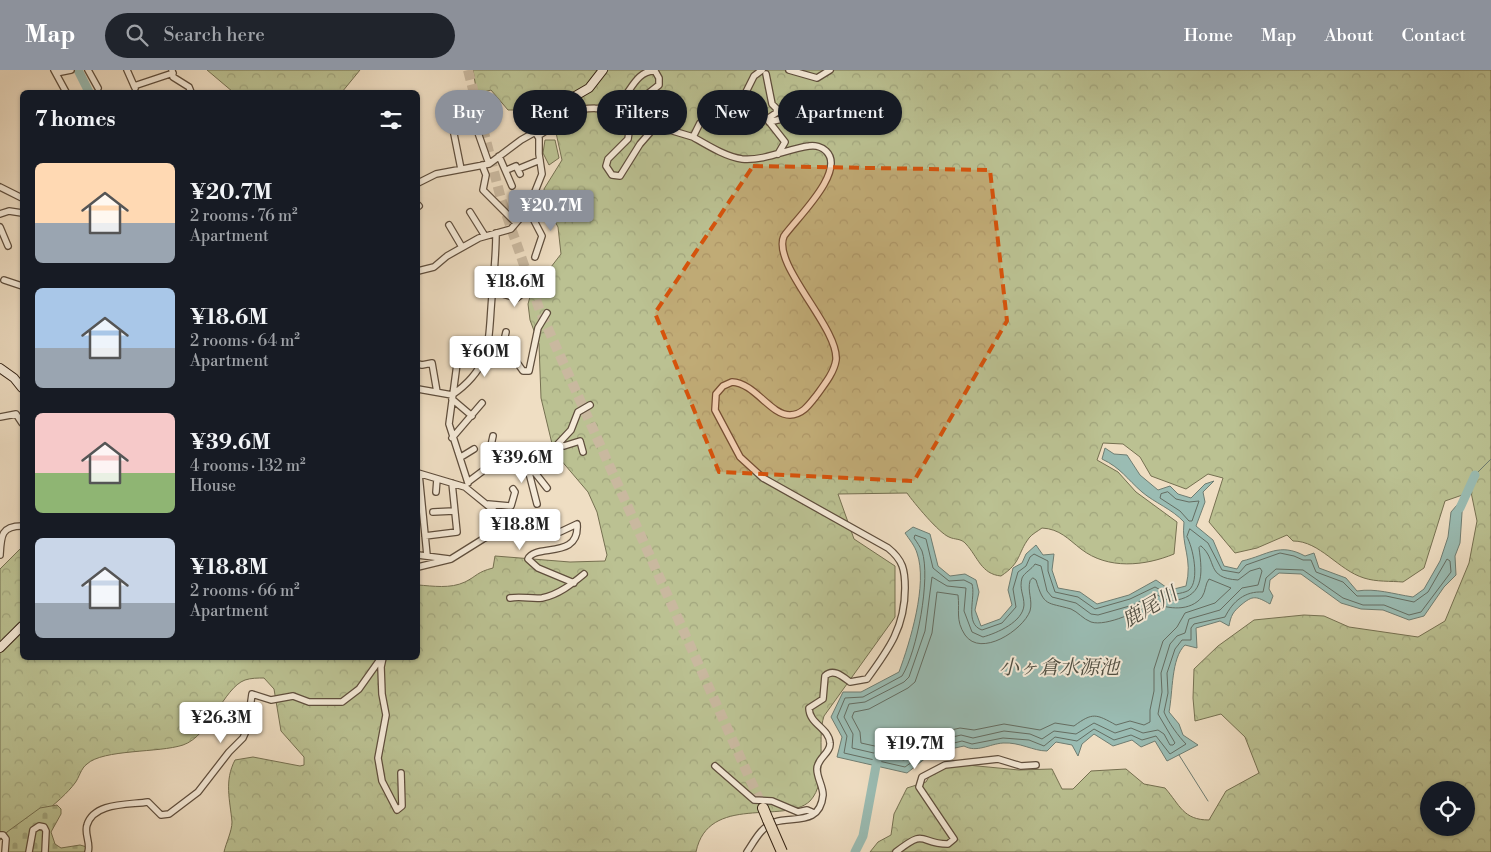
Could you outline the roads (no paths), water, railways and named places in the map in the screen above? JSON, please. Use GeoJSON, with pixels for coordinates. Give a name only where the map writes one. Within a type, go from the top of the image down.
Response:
{"type":"FeatureCollection","features":[{"type":"Feature","properties":{"kind":"highway"},"geometry":{"type":"LineString","coordinates":[[763,808],[782,852]]}},
{"type":"Feature","properties":{"kind":"street"},"geometry":{"type":"LineString","coordinates":[[65,90],[55,72],[71,70]]}},
{"type":"Feature","properties":{"kind":"street"},"geometry":{"type":"LineString","coordinates":[[88,70],[98,88]]}},
{"type":"Feature","properties":{"kind":"street"},"geometry":{"type":"LineString","coordinates":[[127,70],[134,87],[161,75],[173,72],[176,80],[189,87],[190,90]]}},
{"type":"Feature","properties":{"kind":"street"},"geometry":{"type":"LineString","coordinates":[[586,90],[603,70]]}},
{"type":"Feature","properties":{"kind":"street"},"geometry":{"type":"LineString","coordinates":[[587,109],[614,106],[626,95],[640,74],[648,70],[658,74],[659,85],[634,106],[628,139],[608,160],[607,171],[614,176],[620,176],[640,144],[656,127],[693,137],[738,158],[753,159],[815,146],[826,151],[832,162],[832,171],[825,183],[784,236],[782,243],[786,260],[835,347],[834,369],[809,406],[798,414],[784,414],[746,386],[732,382],[723,386],[716,394],[715,410],[740,457],[763,478],[888,548],[898,556],[904,568],[905,610],[884,656],[867,678],[850,682],[834,672],[829,672],[825,676],[823,699],[809,708],[811,718],[827,736],[830,743],[829,749],[821,757],[816,770],[823,790],[822,798],[814,813],[806,818],[777,821],[765,828],[747,852]]}},
{"type":"Feature","properties":{"kind":"street"},"geometry":{"type":"LineString","coordinates":[[790,70],[817,78],[830,70]]}},
{"type":"Feature","properties":{"kind":"street"},"geometry":{"type":"LineString","coordinates":[[747,90],[754,76],[764,72],[772,104],[777,109],[776,113],[768,120]]}},
{"type":"Feature","properties":{"kind":"street"},"geometry":{"type":"LineString","coordinates":[[768,120],[778,118]]}},
{"type":"Feature","properties":{"kind":"street"},"geometry":{"type":"LineString","coordinates":[[768,120],[785,142],[778,154]]}},
{"type":"Feature","properties":{"kind":"street"},"geometry":{"type":"LineString","coordinates":[[693,137],[697,129]]}},
{"type":"Feature","properties":{"kind":"street"},"geometry":{"type":"LineString","coordinates":[[454,135],[461,169]]}},
{"type":"Feature","properties":{"kind":"street"},"geometry":{"type":"LineString","coordinates":[[479,135],[489,164]]}},
{"type":"Feature","properties":{"kind":"street"},"geometry":{"type":"LineString","coordinates":[[420,182],[436,174],[489,164],[531,135]]}},
{"type":"Feature","properties":{"kind":"street"},"geometry":{"type":"LineString","coordinates":[[420,270],[434,267],[462,247],[485,236],[511,229],[528,209],[542,174],[539,135]]}},
{"type":"Feature","properties":{"kind":"street"},"geometry":{"type":"LineString","coordinates":[[499,156],[512,186]]}},
{"type":"Feature","properties":{"kind":"street"},"geometry":{"type":"LineString","coordinates":[[509,169],[516,166],[519,172],[540,160]]}},
{"type":"Feature","properties":{"kind":"street"},"geometry":{"type":"LineString","coordinates":[[482,165],[486,175],[483,190],[516,223]]}},
{"type":"Feature","properties":{"kind":"street"},"geometry":{"type":"LineString","coordinates":[[0,187],[20,197]]}},
{"type":"Feature","properties":{"kind":"street"},"geometry":{"type":"LineString","coordinates":[[528,209],[542,236],[535,257]]}},
{"type":"Feature","properties":{"kind":"street"},"geometry":{"type":"LineString","coordinates":[[0,214],[9,211],[20,213]]}},
{"type":"Feature","properties":{"kind":"street"},"geometry":{"type":"LineString","coordinates":[[470,212],[485,236]]}},
{"type":"Feature","properties":{"kind":"street"},"geometry":{"type":"LineString","coordinates":[[448,225],[462,247]]}},
{"type":"Feature","properties":{"kind":"street"},"geometry":{"type":"LineString","coordinates":[[0,226],[8,246]]}},
{"type":"Feature","properties":{"kind":"street"},"geometry":{"type":"LineString","coordinates":[[452,397],[474,376],[490,340],[496,233]]}},
{"type":"Feature","properties":{"kind":"street"},"geometry":{"type":"LineString","coordinates":[[4,280],[20,285]]}},
{"type":"Feature","properties":{"kind":"street"},"geometry":{"type":"LineString","coordinates":[[492,291],[517,298],[530,287]]}},
{"type":"Feature","properties":{"kind":"street"},"geometry":{"type":"LineString","coordinates":[[490,340],[503,345],[513,355],[523,371],[529,371],[538,328],[547,313]]}},
{"type":"Feature","properties":{"kind":"street"},"geometry":{"type":"LineString","coordinates":[[503,345],[506,332]]}},
{"type":"Feature","properties":{"kind":"street"},"geometry":{"type":"LineString","coordinates":[[459,349],[449,424],[452,438],[461,457],[467,484],[508,522],[560,532],[578,524],[574,538],[563,549],[535,552],[528,559],[538,568],[574,583]]}},
{"type":"Feature","properties":{"kind":"street"},"geometry":{"type":"LineString","coordinates":[[420,364],[432,363],[437,392]]}},
{"type":"Feature","properties":{"kind":"street"},"geometry":{"type":"LineString","coordinates":[[0,368],[14,378],[20,386]]}},
{"type":"Feature","properties":{"kind":"street"},"geometry":{"type":"LineString","coordinates":[[420,389],[452,397],[472,416]]}},
{"type":"Feature","properties":{"kind":"street"},"geometry":{"type":"LineString","coordinates":[[452,438],[482,402]]}},
{"type":"Feature","properties":{"kind":"street"},"geometry":{"type":"LineString","coordinates":[[536,474],[538,469],[534,457],[550,462],[558,444],[571,430],[578,412],[590,405]]}},
{"type":"Feature","properties":{"kind":"street"},"geometry":{"type":"LineString","coordinates":[[0,417],[16,414],[20,420]]}},
{"type":"Feature","properties":{"kind":"street"},"geometry":{"type":"LineString","coordinates":[[486,469],[492,436]]}},
{"type":"Feature","properties":{"kind":"street"},"geometry":{"type":"LineString","coordinates":[[558,444],[564,446],[580,441],[583,452]]}},
{"type":"Feature","properties":{"kind":"street"},"geometry":{"type":"LineString","coordinates":[[461,457],[474,449]]}},
{"type":"Feature","properties":{"kind":"street"},"geometry":{"type":"LineString","coordinates":[[420,474],[452,483],[467,484],[486,469],[498,466],[510,451],[536,474],[547,488]]}},
{"type":"Feature","properties":{"kind":"street"},"geometry":{"type":"LineString","coordinates":[[502,461],[515,468]]}},
{"type":"Feature","properties":{"kind":"street"},"geometry":{"type":"LineString","coordinates":[[529,467],[537,504]]}},
{"type":"Feature","properties":{"kind":"street"},"geometry":{"type":"LineString","coordinates":[[436,492],[437,479]]}},
{"type":"Feature","properties":{"kind":"street"},"geometry":{"type":"LineString","coordinates":[[425,536],[457,532],[452,483]]}},
{"type":"Feature","properties":{"kind":"street"},"geometry":{"type":"LineString","coordinates":[[487,504],[511,506],[515,492],[513,489]]}},
{"type":"Feature","properties":{"kind":"street"},"geometry":{"type":"LineString","coordinates":[[420,491],[427,555]]}},
{"type":"Feature","properties":{"kind":"street"},"geometry":{"type":"LineString","coordinates":[[433,512],[454,511]]}},
{"type":"Feature","properties":{"kind":"street"},"geometry":{"type":"LineString","coordinates":[[420,567],[451,560],[483,539],[505,528],[508,522]]}},
{"type":"Feature","properties":{"kind":"street"},"geometry":{"type":"LineString","coordinates":[[0,555],[0,543],[6,530],[9,527],[20,526]]}},
{"type":"Feature","properties":{"kind":"street"},"geometry":{"type":"LineString","coordinates":[[420,555],[451,560]]}},
{"type":"Feature","properties":{"kind":"street"},"geometry":{"type":"LineString","coordinates":[[510,598],[522,596],[544,597],[574,583],[584,574]]}},
{"type":"Feature","properties":{"kind":"street"},"geometry":{"type":"LineString","coordinates":[[0,648],[20,628]]}},
{"type":"Feature","properties":{"kind":"street"},"geometry":{"type":"LineString","coordinates":[[88,852],[90,846],[86,832],[87,824],[96,812],[115,806],[148,802],[161,816],[169,814],[198,792],[246,733],[252,694],[271,700],[294,696],[310,702],[342,702],[359,689],[381,660]]}},
{"type":"Feature","properties":{"kind":"street"},"geometry":{"type":"LineString","coordinates":[[382,660],[382,694],[386,715],[378,750],[378,765],[382,781],[397,810],[402,806],[401,773]]}},
{"type":"Feature","properties":{"kind":"street"},"geometry":{"type":"LineString","coordinates":[[896,852],[913,839],[923,837],[940,844],[948,844],[954,839],[919,787],[922,777],[945,765],[998,759],[1021,766],[1036,765]]}},
{"type":"Feature","properties":{"kind":"street"},"geometry":{"type":"LineString","coordinates":[[715,766],[754,800],[772,801],[798,812],[807,810],[814,813]]}},
{"type":"Feature","properties":{"kind":"street"},"geometry":{"type":"LineString","coordinates":[[29,852],[33,830],[39,826],[44,827],[46,831],[46,852]]}},
{"type":"Feature","properties":{"kind":"street"},"geometry":{"type":"LineString","coordinates":[[0,836],[3,835],[6,839],[5,852]]}},
{"type":"Feature","properties":{"kind":"water","name":"小ヶ倉水源池"},"geometry":{"type":"Polygon","coordinates":[[[1105,448],[1114,454],[1127,455],[1140,475],[1158,490],[1170,486],[1178,494],[1191,498],[1205,484],[1214,481],[1203,492],[1205,502],[1196,526],[1213,540],[1224,566],[1237,569],[1242,561],[1280,550],[1288,550],[1305,556],[1314,553],[1319,568],[1346,578],[1357,591],[1378,591],[1413,597],[1424,589],[1440,561],[1448,537],[1451,512],[1463,498],[1460,543],[1455,556],[1456,575],[1444,587],[1424,616],[1409,620],[1383,610],[1361,609],[1341,603],[1301,574],[1279,573],[1270,580],[1269,589],[1273,596],[1270,604],[1258,598],[1252,598],[1234,612],[1229,626],[1220,621],[1196,628],[1197,648],[1185,645],[1180,651],[1173,676],[1169,712],[1179,724],[1183,735],[1198,745],[1167,761],[1155,741],[1141,747],[1132,740],[1113,746],[1094,734],[1082,744],[1078,756],[1072,745],[1056,742],[1047,751],[1009,743],[974,749],[964,746],[932,753],[907,773],[837,757],[842,737],[831,717],[843,692],[861,692],[899,672],[903,660],[919,596],[920,566],[917,553],[905,533],[913,527],[930,534],[938,566],[950,576],[965,574],[976,580],[979,592],[975,610],[981,626],[1000,619],[1012,605],[1008,590],[1013,568],[1022,563],[1026,554],[1036,545],[1043,555],[1054,554],[1052,570],[1058,588],[1080,592],[1097,604],[1129,595],[1156,580],[1170,590],[1186,586],[1188,560],[1184,539],[1184,522],[1174,513],[1147,496],[1119,470],[1102,459],[1105,448]]]}},
{"type":"Feature","properties":{"kind":"waterway"},"geometry":{"type":"LineString","coordinates":[[78,70],[88,90]]}},
{"type":"Feature","properties":{"kind":"waterway"},"geometry":{"type":"LineString","coordinates":[[1475,475],[1491,459]]}},
{"type":"Feature","properties":{"kind":"waterway","name":"鹿尾川"},"geometry":{"type":"LineString","coordinates":[[1460,508],[1475,475]]}},
{"type":"Feature","properties":{"kind":"waterway","name":"鹿尾川"},"geometry":{"type":"LineString","coordinates":[[855,852],[863,836],[878,755]]}},
{"type":"Feature","properties":{"kind":"waterway"},"geometry":{"type":"LineString","coordinates":[[1179,755],[1208,801]]}},
{"type":"Feature","properties":{"kind":"tunnel"},"geometry":{"type":"LineString","coordinates":[[468,70],[501,199],[540,311],[763,808]]}}]}
